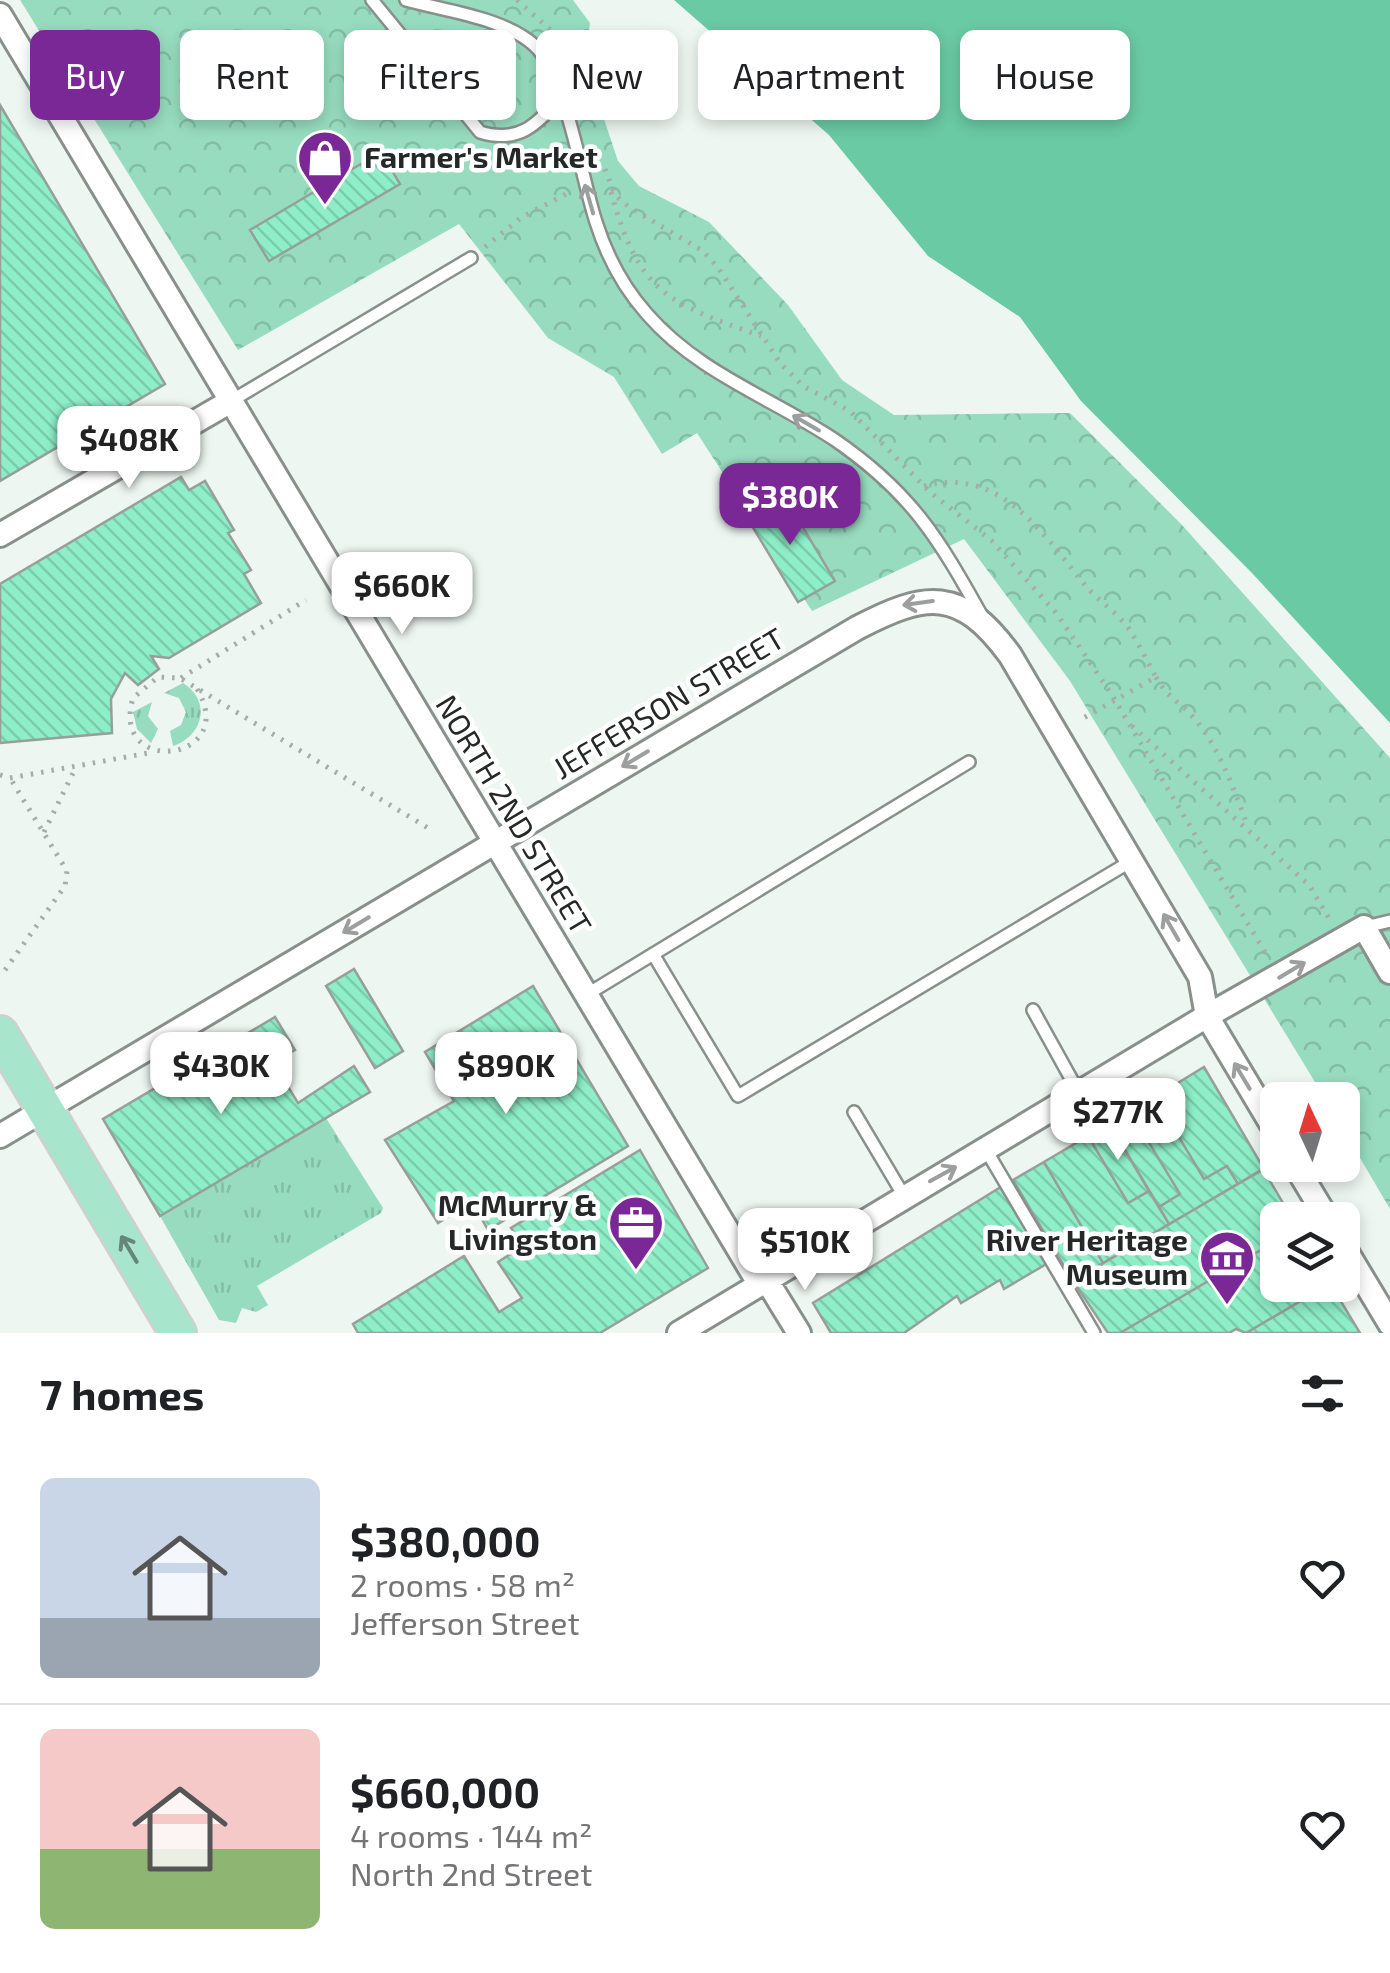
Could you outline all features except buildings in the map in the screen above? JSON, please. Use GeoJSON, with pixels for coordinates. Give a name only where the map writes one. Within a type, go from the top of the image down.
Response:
{"type":"FeatureCollection","features":[{"type":"Feature","properties":{"kind":"main road"},"geometry":{"type":"LineString","coordinates":[[0,1034],[178,1333]]}},
{"type":"Feature","properties":{"kind":"street","name":"NORTH 2ND STREET"},"geometry":{"type":"LineString","coordinates":[[0,15],[586,995],[763,1283],[800,1333]]}},
{"type":"Feature","properties":{"kind":"street"},"geometry":{"type":"LineString","coordinates":[[0,534],[231,401]]}},
{"type":"Feature","properties":{"kind":"street","name":"JEFFERSON STREET"},"geometry":{"type":"LineString","coordinates":[[0,1136],[900,606],[945,600],[985,622]]}},
{"type":"Feature","properties":{"kind":"street"},"geometry":{"type":"LineString","coordinates":[[985,622],[1132,860],[1202,982],[1206,1016],[1260,1105]]}},
{"type":"Feature","properties":{"kind":"street"},"geometry":{"type":"LineString","coordinates":[[690,1330],[904,1196],[1364,927],[1390,972]]}},
{"type":"Feature","properties":{"kind":"street"},"geometry":{"type":"LineString","coordinates":[[1360,1274],[1390,1324]]}},
{"type":"Feature","properties":{"kind":"lane"},"geometry":{"type":"LineString","coordinates":[[372,0],[480,132],[504,136],[528,131],[539,120]]}},
{"type":"Feature","properties":{"kind":"lane"},"geometry":{"type":"LineString","coordinates":[[406,0],[520,35],[536,48]]}},
{"type":"Feature","properties":{"kind":"lane"},"geometry":{"type":"LineString","coordinates":[[566,120],[602,241],[635,300],[679,346],[723,376],[832,438],[896,488],[934,530],[985,622]]}},
{"type":"Feature","properties":{"kind":"lane"},"geometry":{"type":"LineString","coordinates":[[231,401],[472,258]]}},
{"type":"Feature","properties":{"kind":"lane"},"geometry":{"type":"LineString","coordinates":[[586,995],[969,762]]}},
{"type":"Feature","properties":{"kind":"lane"},"geometry":{"type":"LineString","coordinates":[[653,954],[738,1096],[1132,860]]}},
{"type":"Feature","properties":{"kind":"lane"},"geometry":{"type":"LineString","coordinates":[[1364,927],[1390,921]]}},
{"type":"Feature","properties":{"kind":"lane"},"geometry":{"type":"LineString","coordinates":[[1033,1010],[1079,1093]]}},
{"type":"Feature","properties":{"kind":"lane"},"geometry":{"type":"LineString","coordinates":[[854,1112],[904,1196]]}},
{"type":"Feature","properties":{"kind":"lane"},"geometry":{"type":"LineString","coordinates":[[986,1150],[1094,1333]]}},
{"type":"Feature","properties":{"kind":"path"},"geometry":{"type":"LineString","coordinates":[[608,182],[629,247],[652,285],[698,314],[764,338]]}},
{"type":"Feature","properties":{"kind":"path"},"geometry":{"type":"LineString","coordinates":[[472,258],[545,202],[576,191]]}},
{"type":"Feature","properties":{"kind":"path"},"geometry":{"type":"LineString","coordinates":[[924,486],[955,481],[998,494],[1017,506],[1128,628],[1168,700],[1192,716],[1226,772],[1248,828]]}},
{"type":"Feature","properties":{"kind":"path"},"geometry":{"type":"LineString","coordinates":[[157,752],[138,740],[130,720],[133,698],[147,681],[180,678],[306,600]]}},
{"type":"Feature","properties":{"kind":"path"},"geometry":{"type":"LineString","coordinates":[[1078,721],[1156,676]]}},
{"type":"Feature","properties":{"kind":"path"},"geometry":{"type":"LineString","coordinates":[[180,678],[433,832]]}},
{"type":"Feature","properties":{"kind":"path"},"geometry":{"type":"LineString","coordinates":[[0,775],[10,778],[182,750],[200,735],[206,712],[198,690]]}},
{"type":"Feature","properties":{"kind":"path"},"geometry":{"type":"LineString","coordinates":[[1128,723],[1309,885],[1341,941]]}},
{"type":"Feature","properties":{"kind":"path"},"geometry":{"type":"LineString","coordinates":[[44,834],[76,767]]}},
{"type":"Feature","properties":{"kind":"path"},"geometry":{"type":"LineString","coordinates":[[4,970],[65,886],[67,871],[10,778]]}},
{"type":"Feature","properties":{"kind":"green space"},"geometry":{"type":"Polygon","coordinates":[[[20,0],[573,0],[590,23],[589,30],[536,30],[536,120],[604,120],[618,161],[639,186],[709,222],[788,305],[842,380],[894,415],[1070,413],[1182,525],[1390,758],[1390,1209],[1360,1158],[1360,1082],[1315,1082],[1070,681],[964,539],[812,611],[697,433],[662,454],[614,377],[548,338],[459,224],[238,350],[95,120],[160,120],[160,30],[39,30],[20,0]]]}},
{"type":"Feature","properties":{"kind":"green space"},"geometry":{"type":"Polygon","coordinates":[[[183,683],[198,699],[200,718],[191,734],[173,746],[170,731],[181,725],[186,712],[179,698],[164,693],[183,683]]]}},
{"type":"Feature","properties":{"kind":"green space"},"geometry":{"type":"Polygon","coordinates":[[[152,702],[148,716],[158,729],[151,743],[137,729],[133,712],[152,702]]]}},
{"type":"Feature","properties":{"kind":"green space"},"geometry":{"type":"Polygon","coordinates":[[[326,1118],[383,1208],[381,1213],[257,1286],[268,1305],[256,1312],[242,1308],[236,1323],[219,1320],[160,1216],[326,1118]]]}},
{"type":"Feature","properties":{"kind":"shaded area"},"geometry":{"type":"Polygon","coordinates":[[[674,0],[1390,0],[1390,723],[1252,573],[1081,401],[1020,317],[928,256],[829,135],[812,120],[940,120],[940,30],[708,30],[674,0]]]}},
{"type":"Feature","properties":{"kind":"place","name":"Farmer's Market"},"geometry":{"type":"Point","coordinates":[325,207]}},
{"type":"Feature","properties":{"kind":"place","name":"McMurry & Livingston"},"geometry":{"type":"Point","coordinates":[636,1272]}},
{"type":"Feature","properties":{"kind":"place","name":"River Heritage Museum"},"geometry":{"type":"Point","coordinates":[1227,1307]}}]}
